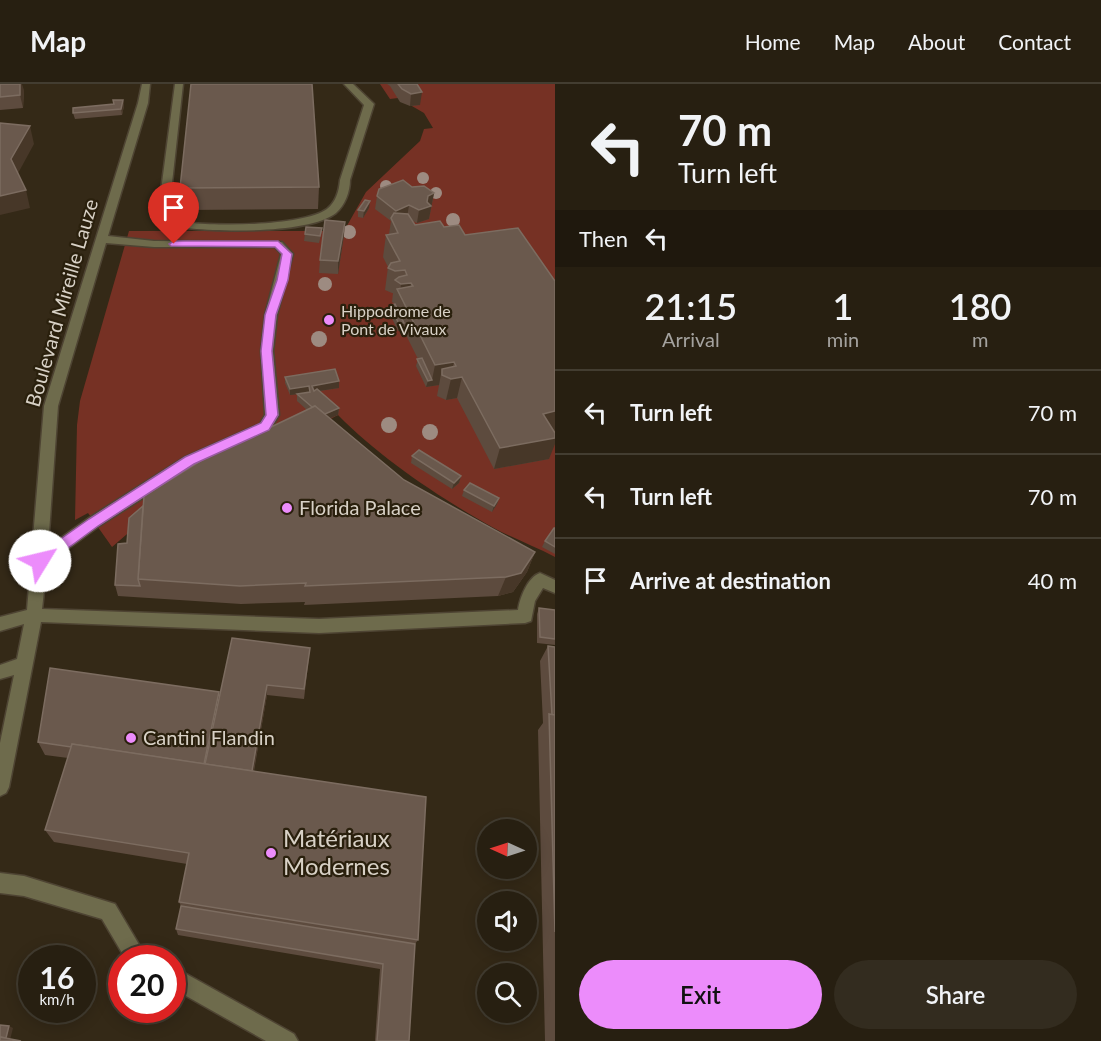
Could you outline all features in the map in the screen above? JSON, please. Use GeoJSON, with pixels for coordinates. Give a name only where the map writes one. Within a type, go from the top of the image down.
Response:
{"type":"FeatureCollection","features":[{"type":"Feature","properties":{"kind":"street","name":"Boulevard Mireille Lauze"},"geometry":{"type":"LineString","coordinates":[[0,787],[34,615],[51,406],[143,103],[146,84]]}},
{"type":"Feature","properties":{"kind":"street"},"geometry":{"type":"LineString","coordinates":[[179,84],[162,221],[176,225],[283,225],[312,220],[332,211],[345,192],[345,180],[369,104],[348,84]]}},
{"type":"Feature","properties":{"kind":"street"},"geometry":{"type":"LineString","coordinates":[[40,561],[94,522],[190,461],[265,426],[272,415],[267,351],[271,315],[287,254],[278,244],[154,244],[102,239]]}},
{"type":"Feature","properties":{"kind":"street"},"geometry":{"type":"LineString","coordinates":[[0,624],[34,615],[319,626],[525,616],[527,600],[540,579],[555,587]]}},
{"type":"Feature","properties":{"kind":"street"},"geometry":{"type":"LineString","coordinates":[[0,672],[24,664]]}},
{"type":"Feature","properties":{"kind":"street"},"geometry":{"type":"LineString","coordinates":[[0,883],[24,886],[108,911],[128,945]]}},
{"type":"Feature","properties":{"kind":"street"},"geometry":{"type":"LineString","coordinates":[[186,984],[287,1041]]}},
{"type":"Feature","properties":{"kind":"shaded area","name":"Hippodrome de Pont de Vivaux"},"geometry":{"type":"Polygon","coordinates":[[[380,84],[555,84],[555,557],[492,527],[431,490],[372,446],[338,415],[148,516],[112,547],[88,513],[75,520],[77,425],[80,401],[129,231],[344,231],[366,192],[420,141],[424,129],[433,128],[424,113],[398,98],[390,99],[380,84]]]}},
{"type":"Feature","properties":{"kind":"building"},"geometry":{"type":"Polygon","coordinates":[[[0,84],[20,84],[20,95],[0,97],[0,84]]]}},
{"type":"Feature","properties":{"kind":"building"},"geometry":{"type":"Polygon","coordinates":[[[191,84],[312,84],[319,187],[180,188],[191,84]]]}},
{"type":"Feature","properties":{"kind":"building"},"geometry":{"type":"Polygon","coordinates":[[[398,84],[417,84],[422,92],[411,94],[398,84]]]}},
{"type":"Feature","properties":{"kind":"building"},"geometry":{"type":"Polygon","coordinates":[[[113,100],[123,100],[121,109],[73,113],[73,108],[114,104],[113,100]]]}},
{"type":"Feature","properties":{"kind":"building"},"geometry":{"type":"Polygon","coordinates":[[[0,123],[30,126],[11,159],[26,190],[0,196],[0,123]]]}},
{"type":"Feature","properties":{"kind":"building"},"geometry":{"type":"Polygon","coordinates":[[[403,180],[412,187],[424,186],[434,193],[428,196],[427,202],[431,206],[419,210],[409,205],[396,211],[377,196],[379,189],[403,180]]]}},
{"type":"Feature","properties":{"kind":"building"},"geometry":{"type":"Polygon","coordinates":[[[365,200],[370,201],[364,211],[358,210],[365,200]]]}},
{"type":"Feature","properties":{"kind":"building"},"geometry":{"type":"Polygon","coordinates":[[[394,213],[408,214],[415,225],[440,221],[444,227],[459,225],[465,235],[518,228],[555,281],[555,411],[543,414],[555,433],[555,438],[500,448],[462,377],[451,379],[442,375],[442,369],[456,366],[454,362],[435,365],[397,289],[413,286],[411,283],[401,284],[395,280],[407,275],[405,270],[395,271],[388,268],[391,263],[400,261],[386,235],[398,233],[391,218],[394,213]]]}},
{"type":"Feature","properties":{"kind":"building"},"geometry":{"type":"Polygon","coordinates":[[[325,220],[345,222],[338,261],[320,260],[325,220]]]}},
{"type":"Feature","properties":{"kind":"building"},"geometry":{"type":"Polygon","coordinates":[[[306,227],[322,228],[320,236],[305,234],[306,227]]]}},
{"type":"Feature","properties":{"kind":"building"},"geometry":{"type":"Polygon","coordinates":[[[395,304],[404,323],[399,324],[390,305],[395,304]]]}},
{"type":"Feature","properties":{"kind":"building"},"geometry":{"type":"Polygon","coordinates":[[[422,358],[432,380],[428,381],[417,359],[422,358]]]}},
{"type":"Feature","properties":{"kind":"building"},"geometry":{"type":"Polygon","coordinates":[[[335,369],[339,381],[312,386],[314,391],[317,389],[339,408],[325,414],[315,406],[312,407],[297,394],[310,392],[309,386],[290,389],[285,377],[335,369]]]}},
{"type":"Feature","properties":{"kind":"building","name":"Florida Palace"},"geometry":{"type":"Polygon","coordinates":[[[315,406],[404,480],[535,552],[521,573],[506,577],[305,586],[306,583],[240,586],[138,579],[144,496],[202,460],[315,406]]]}},
{"type":"Feature","properties":{"kind":"building"},"geometry":{"type":"Polygon","coordinates":[[[419,450],[461,476],[454,483],[412,456],[419,450]]]}},
{"type":"Feature","properties":{"kind":"building"},"geometry":{"type":"Polygon","coordinates":[[[470,483],[499,498],[494,506],[464,490],[470,483]]]}},
{"type":"Feature","properties":{"kind":"building"},"geometry":{"type":"Polygon","coordinates":[[[143,506],[138,579],[140,586],[115,585],[118,544],[127,543],[129,518],[143,506]]]}},
{"type":"Feature","properties":{"kind":"building"},"geometry":{"type":"Polygon","coordinates":[[[555,528],[555,547],[545,541],[555,528]]]}},
{"type":"Feature","properties":{"kind":"building"},"geometry":{"type":"Polygon","coordinates":[[[539,608],[555,610],[555,639],[540,637],[539,608]]]}},
{"type":"Feature","properties":{"kind":"building"},"geometry":{"type":"Polygon","coordinates":[[[232,638],[310,648],[304,689],[267,685],[252,771],[205,764],[232,638]]]}},
{"type":"Feature","properties":{"kind":"building"},"geometry":{"type":"Polygon","coordinates":[[[548,646],[555,647],[555,715],[552,715],[548,646]]]}},
{"type":"Feature","properties":{"kind":"building","name":"Cantini Flandin"},"geometry":{"type":"Polygon","coordinates":[[[50,668],[219,692],[204,764],[72,744],[71,747],[38,742],[50,668]]]}},
{"type":"Feature","properties":{"kind":"building"},"geometry":{"type":"Polygon","coordinates":[[[549,714],[555,715],[555,932],[549,714]]]}},
{"type":"Feature","properties":{"kind":"building","name":"Matériaux Modernes"},"geometry":{"type":"Polygon","coordinates":[[[72,744],[426,797],[418,940],[179,902],[189,853],[45,830],[72,744]]]}},
{"type":"Feature","properties":{"kind":"building"},"geometry":{"type":"Polygon","coordinates":[[[181,906],[415,944],[409,1041],[377,1041],[383,964],[176,929],[181,906]]]}},
{"type":"Feature","properties":{"kind":"building"},"geometry":{"type":"Polygon","coordinates":[[[0,1025],[9,1026],[6,1038],[0,1037],[0,1025]]]}},
{"type":"Feature","properties":{"kind":"building"},"geometry":{"type":"Polygon","coordinates":[[[0,1037],[21,1041],[0,1041],[0,1037]]]}},
{"type":"Feature","properties":{"kind":"place","name":"Hippodrome de Pont de Vivaux"},"geometry":{"type":"Point","coordinates":[329,320]}},
{"type":"Feature","properties":{"kind":"place","name":"Florida Palace"},"geometry":{"type":"Point","coordinates":[287,508]}},
{"type":"Feature","properties":{"kind":"place","name":"Cantini Flandin"},"geometry":{"type":"Point","coordinates":[131,738]}},
{"type":"Feature","properties":{"kind":"place","name":"Matériaux Modernes"},"geometry":{"type":"Point","coordinates":[271,853]}},
{"type":"Feature","properties":{"kind":"route"},"geometry":{"type":"LineString","coordinates":[[40,561],[94,522],[190,461],[265,426],[272,415],[268,390],[267,351],[271,315],[287,254],[278,244],[174,244]]}}]}
